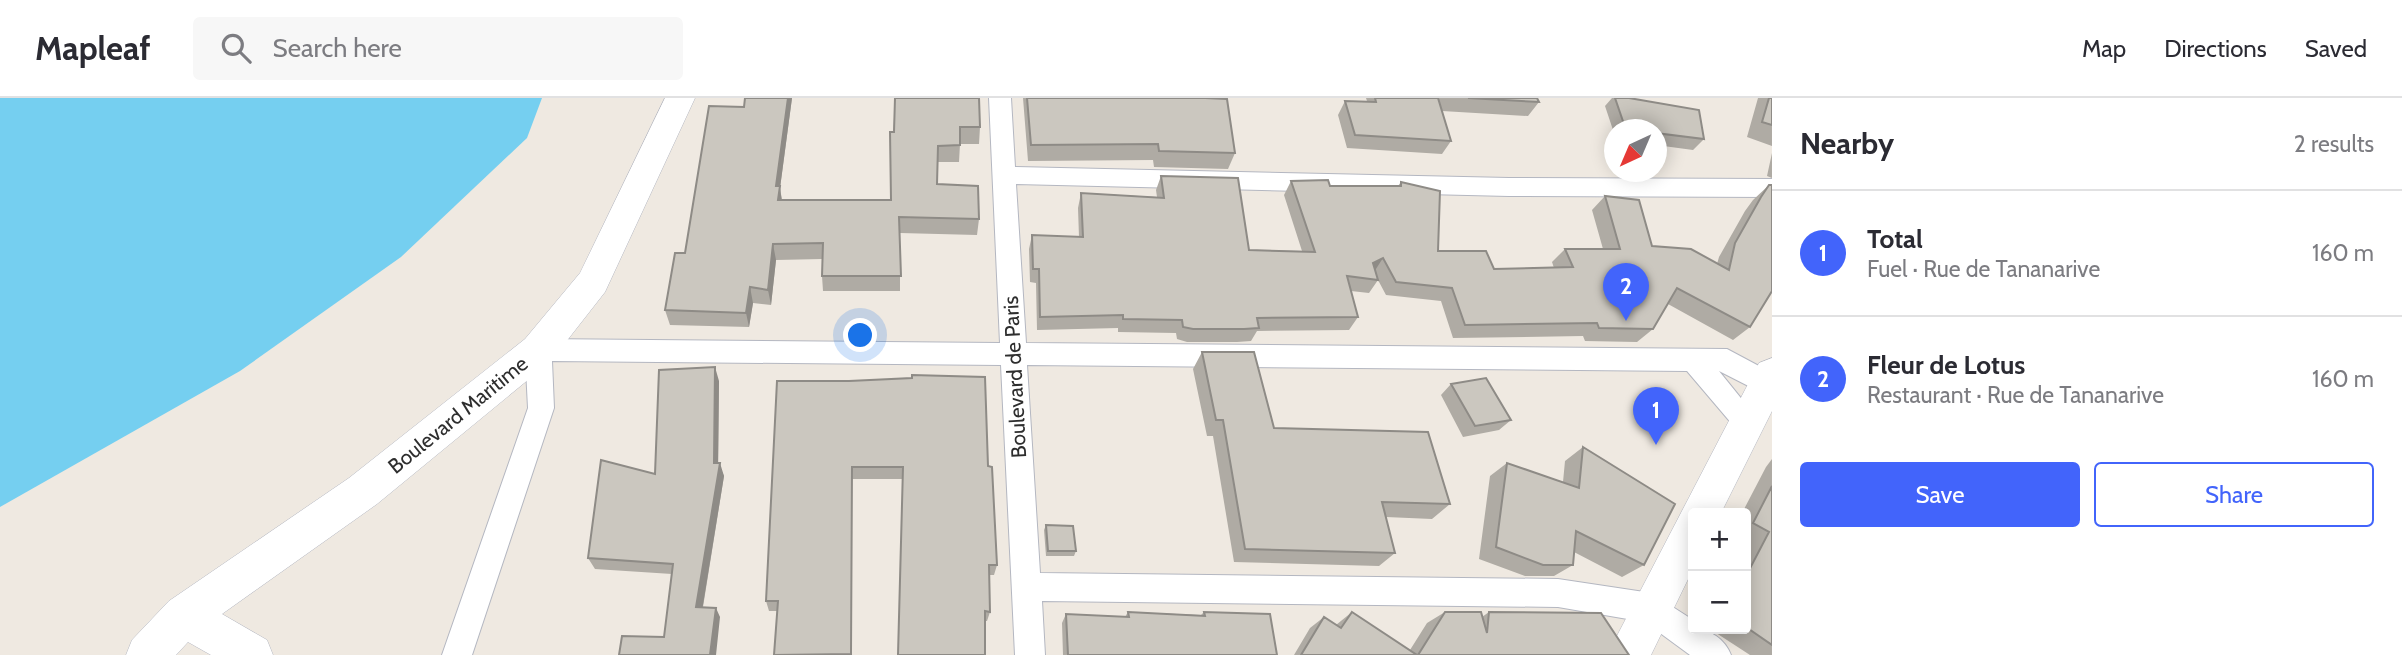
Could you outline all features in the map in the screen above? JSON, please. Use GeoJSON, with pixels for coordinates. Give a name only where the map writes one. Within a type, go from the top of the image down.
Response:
{"type":"FeatureCollection","features":[{"type":"Feature","properties":{"kind":"street","name":"Boulevard Maritime"},"geometry":{"type":"LineString","coordinates":[[147,655],[184,615],[363,491],[538,350],[593,282],[680,98]]}},
{"type":"Feature","properties":{"kind":"street","name":"Boulevard de Paris"},"geometry":{"type":"LineString","coordinates":[[1000,98],[1030,655]]}},
{"type":"Feature","properties":{"kind":"street"},"geometry":{"type":"LineString","coordinates":[[1004,175],[1509,187],[1772,188]]}},
{"type":"Feature","properties":{"kind":"street"},"geometry":{"type":"LineString","coordinates":[[457,655],[541,408],[538,350],[1727,360],[1771,382],[1703,508]]}},
{"type":"Feature","properties":{"kind":"street"},"geometry":{"type":"LineString","coordinates":[[1693,359],[1748,423]]}},
{"type":"Feature","properties":{"kind":"street"},"geometry":{"type":"LineString","coordinates":[[1628,655],[1688,537]]}},
{"type":"Feature","properties":{"kind":"street"},"geometry":{"type":"LineString","coordinates":[[1027,587],[1558,593],[1651,608],[1716,655]]}},
{"type":"Feature","properties":{"kind":"street"},"geometry":{"type":"LineString","coordinates":[[184,615],[252,655]]}},
{"type":"Feature","properties":{"kind":"water"},"geometry":{"type":"Polygon","coordinates":[[[0,98],[542,98],[527,138],[401,257],[240,371],[0,507],[0,98]]]}},
{"type":"Feature","properties":{"kind":"building"},"geometry":{"type":"Polygon","coordinates":[[[745,98],[788,98],[776,186],[780,186],[778,200],[891,200],[890,132],[894,132],[895,98],[979,98],[980,127],[960,127],[960,145],[938,146],[937,184],[978,186],[979,219],[899,217],[901,276],[822,276],[823,243],[773,244],[768,290],[750,287],[746,313],[665,310],[675,253],[685,253],[709,106],[744,107],[745,98]]]}},
{"type":"Feature","properties":{"kind":"building"},"geometry":{"type":"Polygon","coordinates":[[[1027,98],[1227,99],[1235,153],[1159,151],[1158,144],[1031,145],[1027,98]]]}},
{"type":"Feature","properties":{"kind":"building"},"geometry":{"type":"Polygon","coordinates":[[[1375,98],[1438,98],[1451,141],[1355,135],[1345,101],[1376,102],[1375,98]]]}},
{"type":"Feature","properties":{"kind":"building"},"geometry":{"type":"Polygon","coordinates":[[[1468,98],[1537,98],[1539,102],[1468,98]]]}},
{"type":"Feature","properties":{"kind":"building"},"geometry":{"type":"Polygon","coordinates":[[[1615,98],[1699,110],[1704,139],[1667,134],[1667,119],[1622,119],[1615,98]]]}},
{"type":"Feature","properties":{"kind":"building"},"geometry":{"type":"Polygon","coordinates":[[[1769,98],[1772,98],[1772,125],[1762,122],[1769,98]]]}},
{"type":"Feature","properties":{"kind":"building"},"geometry":{"type":"Polygon","coordinates":[[[1161,176],[1238,178],[1249,250],[1315,252],[1291,181],[1328,180],[1330,186],[1401,186],[1401,182],[1440,191],[1438,251],[1486,251],[1494,269],[1573,267],[1565,249],[1620,249],[1605,196],[1639,200],[1652,246],[1691,249],[1729,270],[1735,243],[1761,197],[1769,185],[1772,185],[1772,291],[1750,327],[1677,288],[1653,329],[1599,328],[1597,323],[1465,325],[1452,288],[1396,282],[1383,258],[1373,263],[1378,280],[1347,276],[1358,317],[1257,318],[1259,328],[1193,329],[1183,327],[1182,320],[1123,319],[1123,315],[1040,317],[1039,269],[1033,269],[1032,235],[1083,237],[1081,193],[1164,198],[1161,176]]]}},
{"type":"Feature","properties":{"kind":"building"},"geometry":{"type":"Polygon","coordinates":[[[1202,352],[1254,352],[1274,428],[1428,432],[1450,504],[1382,502],[1395,553],[1245,549],[1223,420],[1216,420],[1202,352]]]}},
{"type":"Feature","properties":{"kind":"building"},"geometry":{"type":"Polygon","coordinates":[[[715,367],[714,463],[720,463],[696,607],[716,608],[710,655],[619,655],[622,636],[664,637],[673,564],[588,558],[601,460],[655,474],[659,370],[715,367]]]}},
{"type":"Feature","properties":{"kind":"building"},"geometry":{"type":"Polygon","coordinates":[[[912,375],[985,377],[988,466],[992,467],[997,565],[989,565],[990,612],[985,611],[985,655],[898,655],[903,467],[852,467],[851,654],[774,655],[778,601],[766,601],[777,381],[849,381],[912,378],[912,375]]]}},
{"type":"Feature","properties":{"kind":"building"},"geometry":{"type":"Polygon","coordinates":[[[1486,378],[1511,420],[1475,426],[1451,384],[1486,378]]]}},
{"type":"Feature","properties":{"kind":"building"},"geometry":{"type":"Polygon","coordinates":[[[1583,447],[1675,504],[1644,565],[1576,531],[1573,565],[1543,565],[1496,547],[1507,463],[1579,488],[1583,447]]]}},
{"type":"Feature","properties":{"kind":"building"},"geometry":{"type":"Polygon","coordinates":[[[1772,486],[1772,645],[1751,630],[1751,566],[1769,532],[1753,523],[1772,486]]]}},
{"type":"Feature","properties":{"kind":"building"},"geometry":{"type":"Polygon","coordinates":[[[1046,525],[1073,526],[1076,551],[1048,551],[1046,525]]]}},
{"type":"Feature","properties":{"kind":"building"},"geometry":{"type":"Polygon","coordinates":[[[1128,612],[1205,616],[1204,612],[1270,614],[1277,655],[1068,655],[1066,614],[1129,617],[1128,612]]]}},
{"type":"Feature","properties":{"kind":"building"},"geometry":{"type":"Polygon","coordinates":[[[1352,612],[1417,655],[1301,655],[1324,617],[1341,628],[1352,612]]]}},
{"type":"Feature","properties":{"kind":"building"},"geometry":{"type":"Polygon","coordinates":[[[1445,612],[1481,612],[1487,633],[1489,612],[1601,613],[1629,655],[1418,655],[1445,612]]]}},
{"type":"Feature","properties":{"kind":"place","name":"Fleur de Lotus"},"geometry":{"type":"Point","coordinates":[1626,321]}},
{"type":"Feature","properties":{"kind":"place","name":"Total"},"geometry":{"type":"Point","coordinates":[1656,445]}}]}
